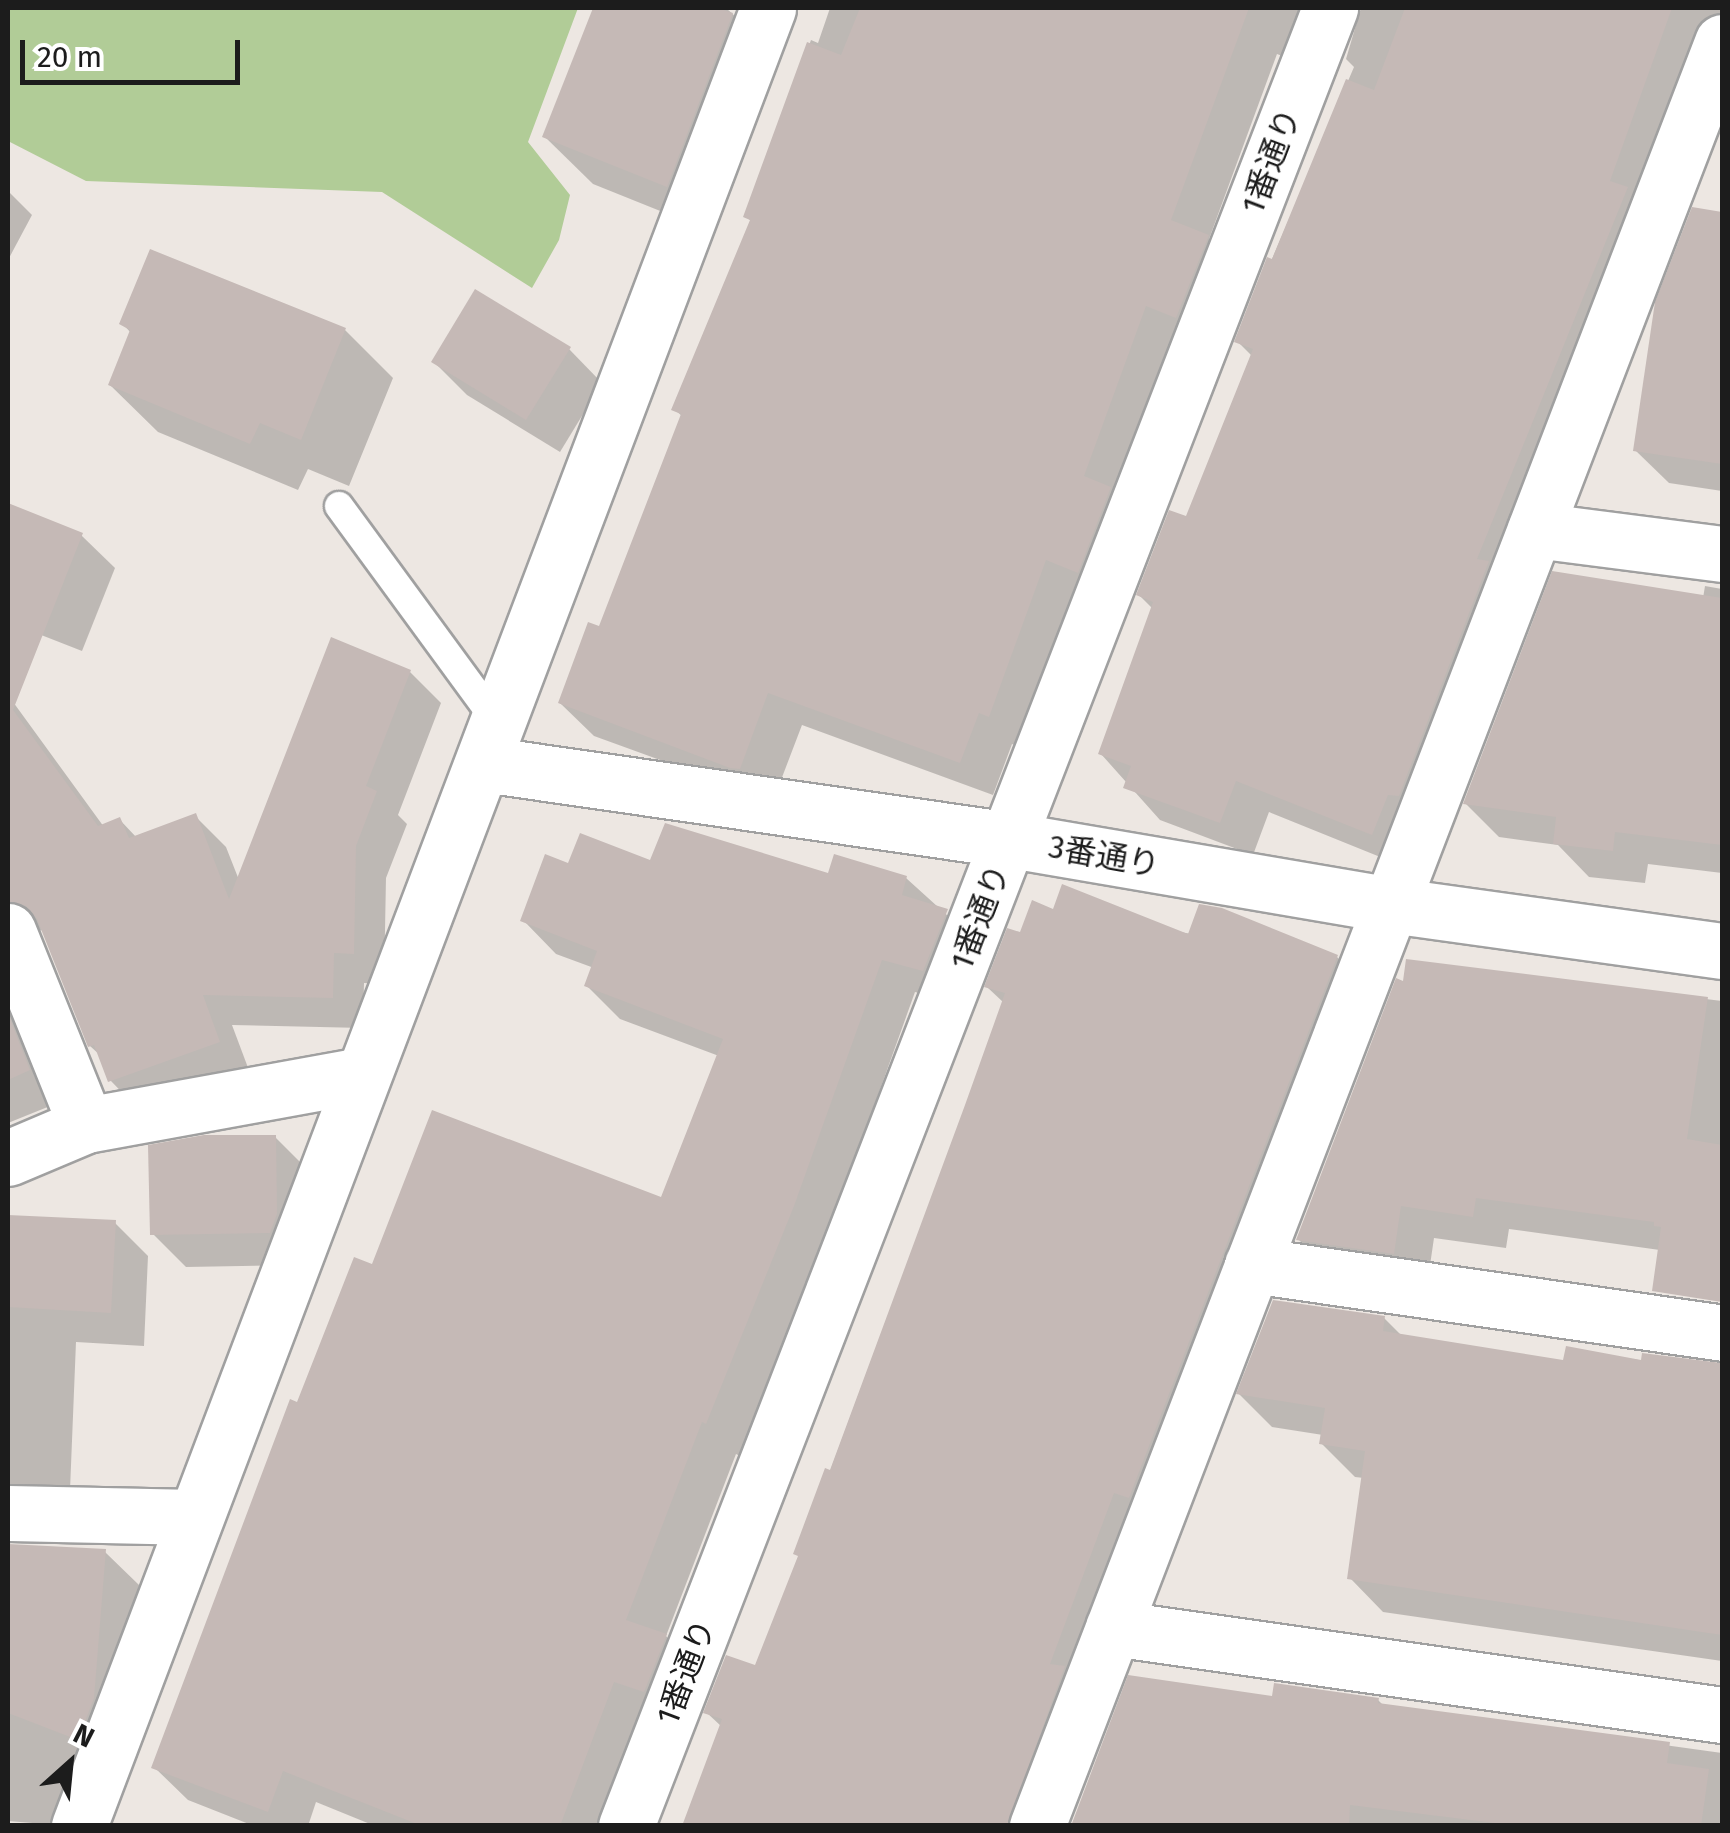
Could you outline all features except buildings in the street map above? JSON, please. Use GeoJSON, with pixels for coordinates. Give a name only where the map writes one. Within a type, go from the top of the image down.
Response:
{"type":"FeatureCollection","features":[{"type":"Feature","properties":{"kind":"street"},"geometry":{"type":"LineString","coordinates":[[79,1826],[192,1518],[491,743],[768,8]]}},
{"type":"Feature","properties":{"kind":"street","name":"1番通り"},"geometry":{"type":"LineString","coordinates":[[626,1826],[1330,8]]}},
{"type":"Feature","properties":{"kind":"street"},"geometry":{"type":"LineString","coordinates":[[1037,1826],[1535,530],[1699,167],[1722,42]]}},
{"type":"Feature","properties":{"kind":"street"},"geometry":{"type":"LineString","coordinates":[[1535,530],[1722,554]]}},
{"type":"Feature","properties":{"kind":"street","name":"3番通り"},"geometry":{"type":"LineString","coordinates":[[491,743],[1010,840],[1391,905],[1722,951]]}},
{"type":"Feature","properties":{"kind":"street"},"geometry":{"type":"LineString","coordinates":[[8,931],[86,1125]]}},
{"type":"Feature","properties":{"kind":"street"},"geometry":{"type":"LineString","coordinates":[[8,1158],[86,1125],[361,1076]]}},
{"type":"Feature","properties":{"kind":"street"},"geometry":{"type":"LineString","coordinates":[[1252,1266],[1722,1333]]}},
{"type":"Feature","properties":{"kind":"street"},"geometry":{"type":"LineString","coordinates":[[8,1513],[192,1518]]}},
{"type":"Feature","properties":{"kind":"street"},"geometry":{"type":"LineString","coordinates":[[1113,1628],[1722,1715]]}},
{"type":"Feature","properties":{"kind":"lane"},"geometry":{"type":"LineString","coordinates":[[339,506],[491,743]]}},
{"type":"Feature","properties":{"kind":"green space"},"geometry":{"type":"Polygon","coordinates":[[[8,8],[578,8],[528,142],[570,195],[559,240],[532,288],[382,192],[86,181],[8,141],[8,8]]]}}]}
